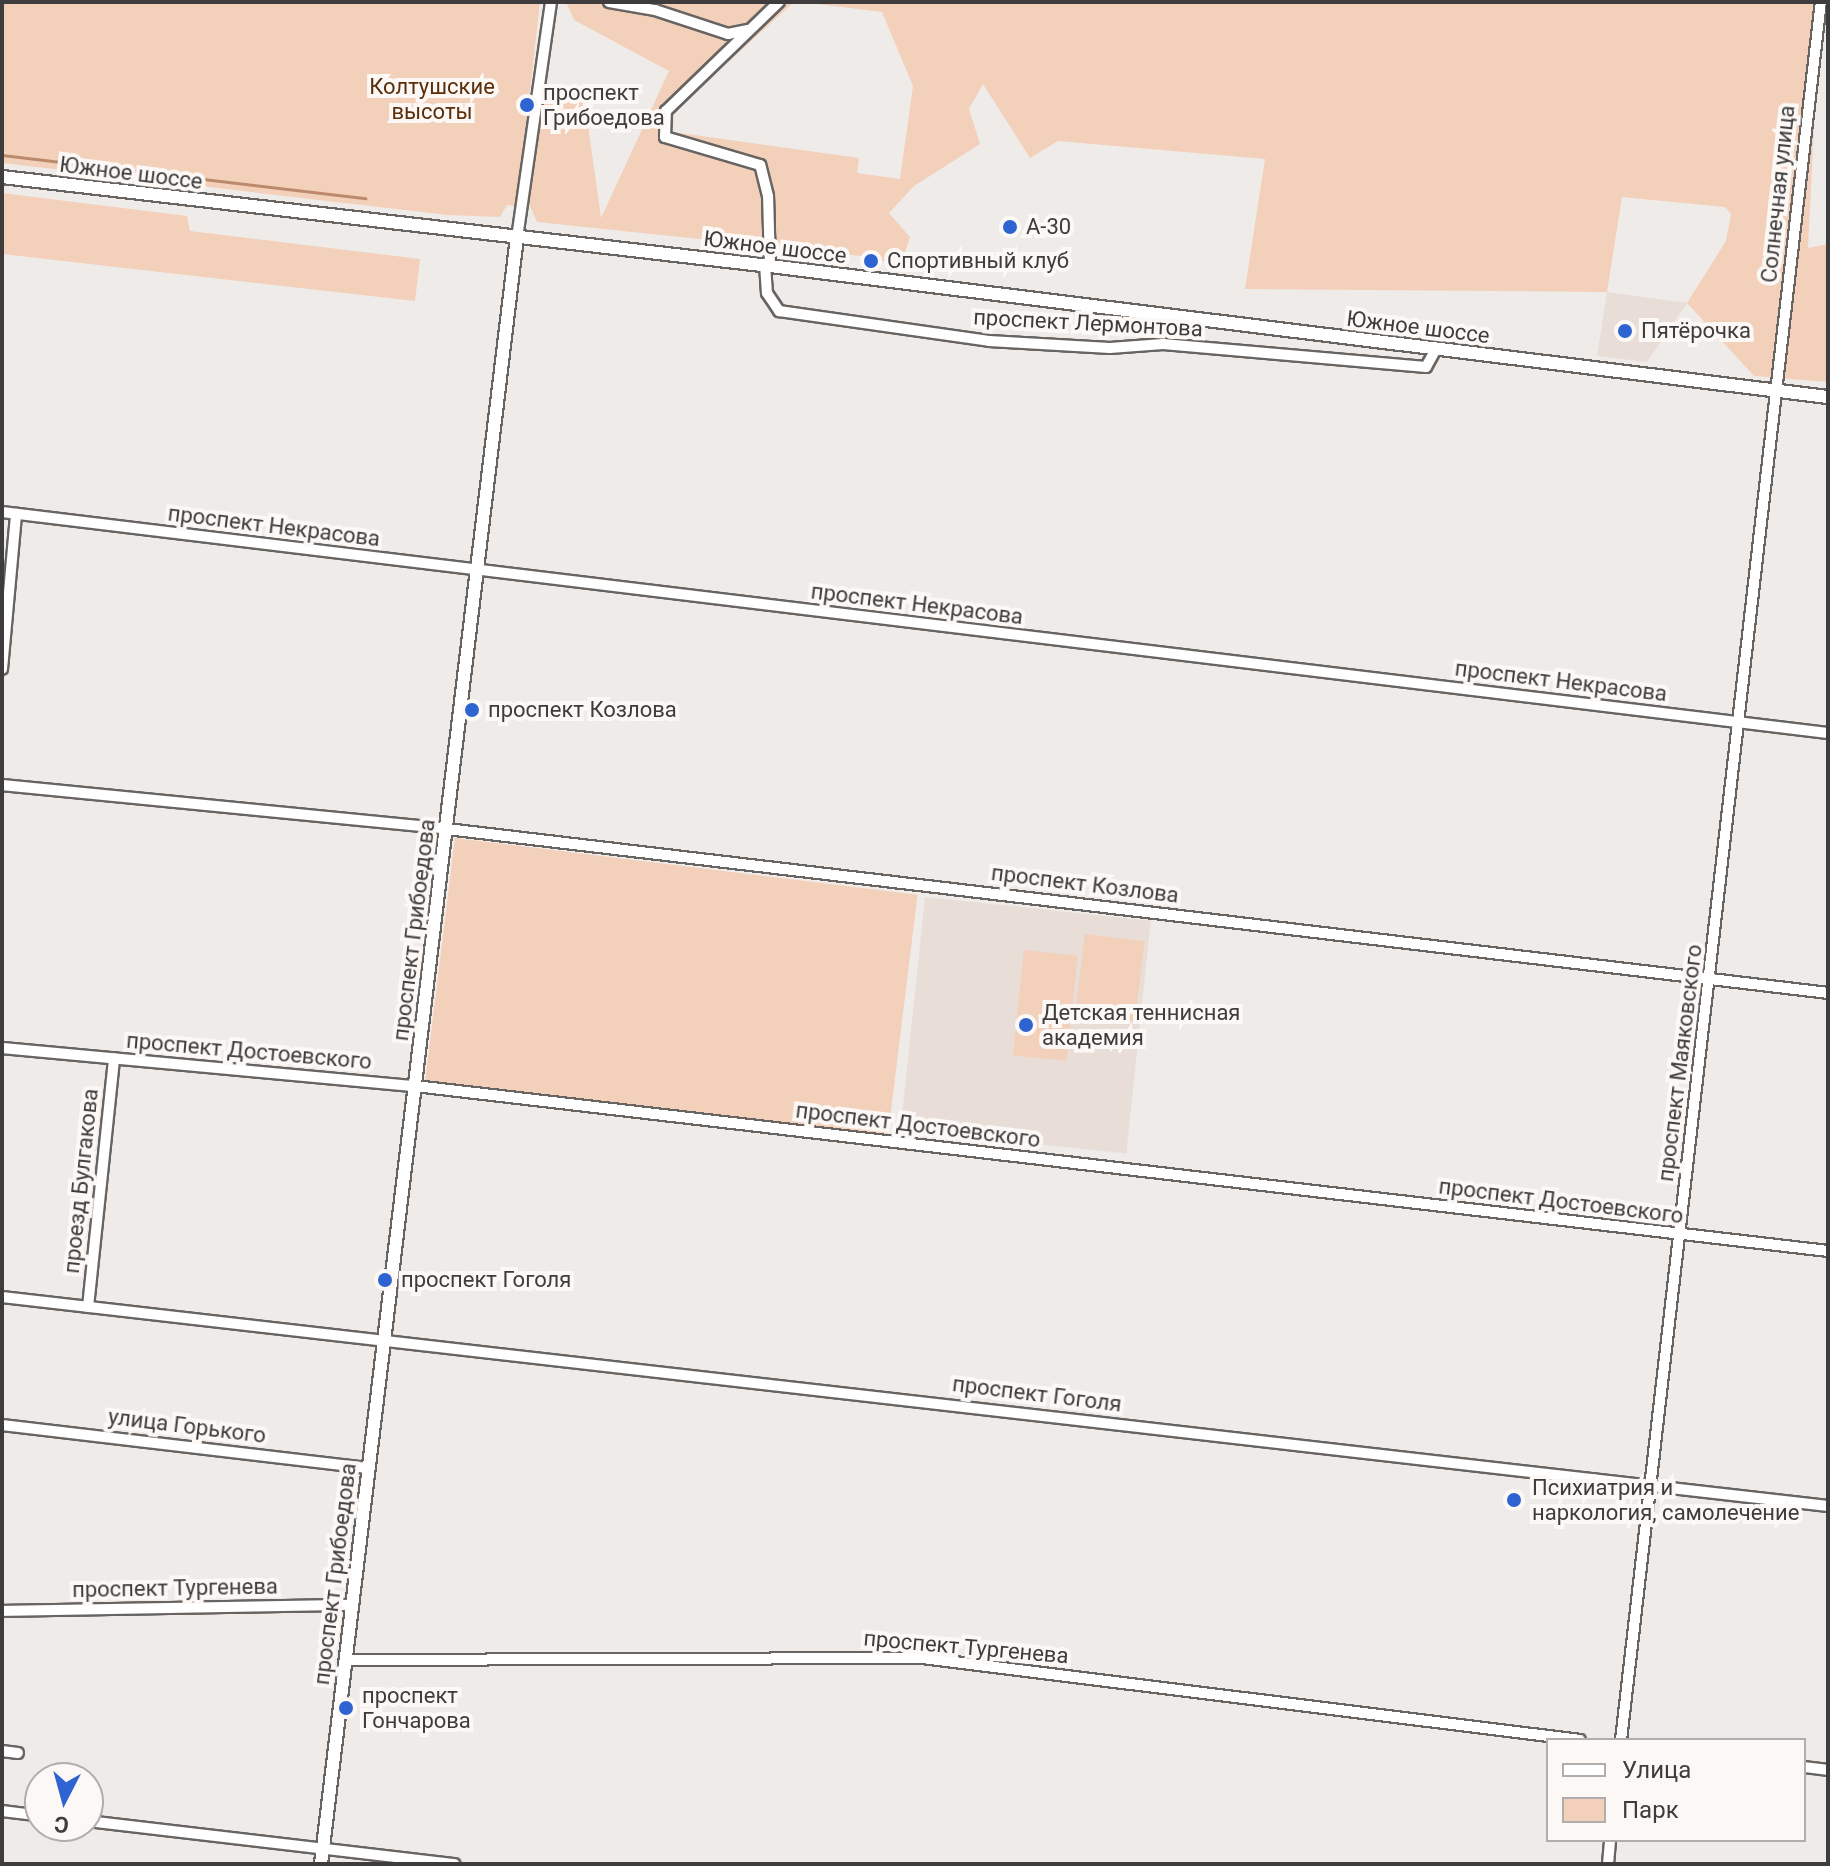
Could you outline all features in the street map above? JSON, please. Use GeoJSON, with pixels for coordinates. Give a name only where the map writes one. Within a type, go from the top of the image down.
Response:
{"type":"FeatureCollection","features":[{"type":"Feature","properties":{"kind":"street","name":"проспект Грибоедова"},"geometry":{"type":"LineString","coordinates":[[321,1864],[349,1605],[480,572],[517,238],[551,2]]}},
{"type":"Feature","properties":{"kind":"street"},"geometry":{"type":"LineString","coordinates":[[609,2],[655,10],[728,34],[749,30]]}},
{"type":"Feature","properties":{"kind":"street"},"geometry":{"type":"LineString","coordinates":[[767,266],[768,196],[760,165],[665,137],[666,111],[779,2]]}},
{"type":"Feature","properties":{"kind":"street","name":"Солнечная улица"},"geometry":{"type":"LineString","coordinates":[[1777,391],[1821,2]]}},
{"type":"Feature","properties":{"kind":"street","name":"Южное шоссе"},"geometry":{"type":"LineString","coordinates":[[2,177],[767,266],[1828,397]]}},
{"type":"Feature","properties":{"kind":"street","name":"проспект Лермонтова"},"geometry":{"type":"LineString","coordinates":[[767,266],[767,293],[779,311],[989,341],[1110,348],[1163,344],[1426,367],[1436,349]]}},
{"type":"Feature","properties":{"kind":"street","name":"проспект Маяковского"},"geometry":{"type":"LineString","coordinates":[[1621,1738],[1678,1235],[1713,979],[1777,391]]}},
{"type":"Feature","properties":{"kind":"street","name":"проспект Некрасова"},"geometry":{"type":"LineString","coordinates":[[2,512],[1828,733]]}},
{"type":"Feature","properties":{"kind":"street"},"geometry":{"type":"LineString","coordinates":[[2,669],[16,514]]}},
{"type":"Feature","properties":{"kind":"street","name":"проспект Козлова"},"geometry":{"type":"LineString","coordinates":[[2,785],[447,829],[1828,993]]}},
{"type":"Feature","properties":{"kind":"street","name":"проспект Достоевского"},"geometry":{"type":"LineString","coordinates":[[2,1048],[415,1086],[1828,1251]]}},
{"type":"Feature","properties":{"kind":"street","name":"проезд Булгакова"},"geometry":{"type":"LineString","coordinates":[[88,1307],[114,1058]]}},
{"type":"Feature","properties":{"kind":"street","name":"проспект Гоголя"},"geometry":{"type":"LineString","coordinates":[[2,1297],[383,1338],[1828,1506]]}},
{"type":"Feature","properties":{"kind":"street","name":"улица Горького"},"geometry":{"type":"LineString","coordinates":[[2,1425],[367,1468]]}},
{"type":"Feature","properties":{"kind":"street","name":"проспект Тургенева"},"geometry":{"type":"LineString","coordinates":[[2,1611],[349,1605]]}},
{"type":"Feature","properties":{"kind":"street","name":"проспект Тургенева"},"geometry":{"type":"LineString","coordinates":[[345,1660],[922,1658],[1564,1738]]}},
{"type":"Feature","properties":{"kind":"street"},"geometry":{"type":"LineString","coordinates":[[2,1751],[18,1753]]}},
{"type":"Feature","properties":{"kind":"street"},"geometry":{"type":"LineString","coordinates":[[1806,1767],[1828,1770]]}},
{"type":"Feature","properties":{"kind":"street"},"geometry":{"type":"LineString","coordinates":[[2,1811],[24,1814]]}},
{"type":"Feature","properties":{"kind":"street"},"geometry":{"type":"LineString","coordinates":[[104,1823],[454,1864]]}},
{"type":"Feature","properties":{"kind":"street"},"geometry":{"type":"LineString","coordinates":[[1608,1864],[1610,1842]]}},
{"type":"Feature","properties":{"kind":"shaded area"},"geometry":{"type":"Polygon","coordinates":[[[1607,292],[1687,303],[1647,362],[1597,356],[1607,292]]]}},
{"type":"Feature","properties":{"kind":"shaded area","name":"Детская теннисная академия"},"geometry":{"type":"Polygon","coordinates":[[[925,897],[1151,921],[1126,1153],[901,1130],[925,897]]]}},
{"type":"Feature","properties":{"kind":"green space","name":"Колтушские высоты"},"geometry":{"type":"Polygon","coordinates":[[[2,2],[540,2],[517,206],[507,205],[500,217],[448,215],[2,163],[2,2]]]}},
{"type":"Feature","properties":{"kind":"green space"},"geometry":{"type":"Polygon","coordinates":[[[566,2],[794,2],[674,111],[673,132],[859,158],[857,173],[900,179],[913,86],[882,12],[801,2],[1828,2],[1817,66],[1808,248],[1828,244],[1828,382],[1754,376],[1687,303],[1726,241],[1731,214],[1725,207],[1622,197],[1607,292],[1245,289],[1265,159],[1058,141],[1030,158],[983,84],[969,109],[980,144],[914,186],[889,213],[910,237],[901,265],[861,256],[537,222],[528,202],[540,90],[584,96],[601,218],[669,71],[574,20],[566,2]]]}},
{"type":"Feature","properties":{"kind":"green space"},"geometry":{"type":"Polygon","coordinates":[[[2,193],[187,216],[190,231],[420,259],[415,301],[2,254],[2,193]]]}},
{"type":"Feature","properties":{"kind":"green space"},"geometry":{"type":"Polygon","coordinates":[[[455,838],[918,895],[888,1138],[425,1081],[455,838]]]}},
{"type":"Feature","properties":{"kind":"green space"},"geometry":{"type":"Polygon","coordinates":[[[1085,934],[1145,941],[1135,1022],[1075,1014],[1085,934]]]}},
{"type":"Feature","properties":{"kind":"green space"},"geometry":{"type":"Polygon","coordinates":[[[1024,950],[1078,956],[1067,1061],[1013,1055],[1024,950]]]}},
{"type":"Feature","properties":{"kind":"waterway"},"geometry":{"type":"LineString","coordinates":[[2,155],[365,198]]}},
{"type":"Feature","properties":{"kind":"place","name":"проспект Грибоедова"},"geometry":{"type":"Point","coordinates":[527,105]}},
{"type":"Feature","properties":{"kind":"place","name":"А-30"},"geometry":{"type":"Point","coordinates":[1010,227]}},
{"type":"Feature","properties":{"kind":"place","name":"Спортивный клуб"},"geometry":{"type":"Point","coordinates":[871,261]}},
{"type":"Feature","properties":{"kind":"place","name":"Пятёрочка"},"geometry":{"type":"Point","coordinates":[1625,331]}},
{"type":"Feature","properties":{"kind":"place","name":"проспект Козлова"},"geometry":{"type":"Point","coordinates":[472,710]}},
{"type":"Feature","properties":{"kind":"place","name":"Детская теннисная академия"},"geometry":{"type":"Point","coordinates":[1026,1025]}},
{"type":"Feature","properties":{"kind":"place","name":"проспект Гоголя"},"geometry":{"type":"Point","coordinates":[385,1280]}},
{"type":"Feature","properties":{"kind":"place","name":"Психиатрия и наркология, самолечение"},"geometry":{"type":"Point","coordinates":[1514,1500]}},
{"type":"Feature","properties":{"kind":"place","name":"проспект Гончарова"},"geometry":{"type":"Point","coordinates":[346,1708]}}]}
